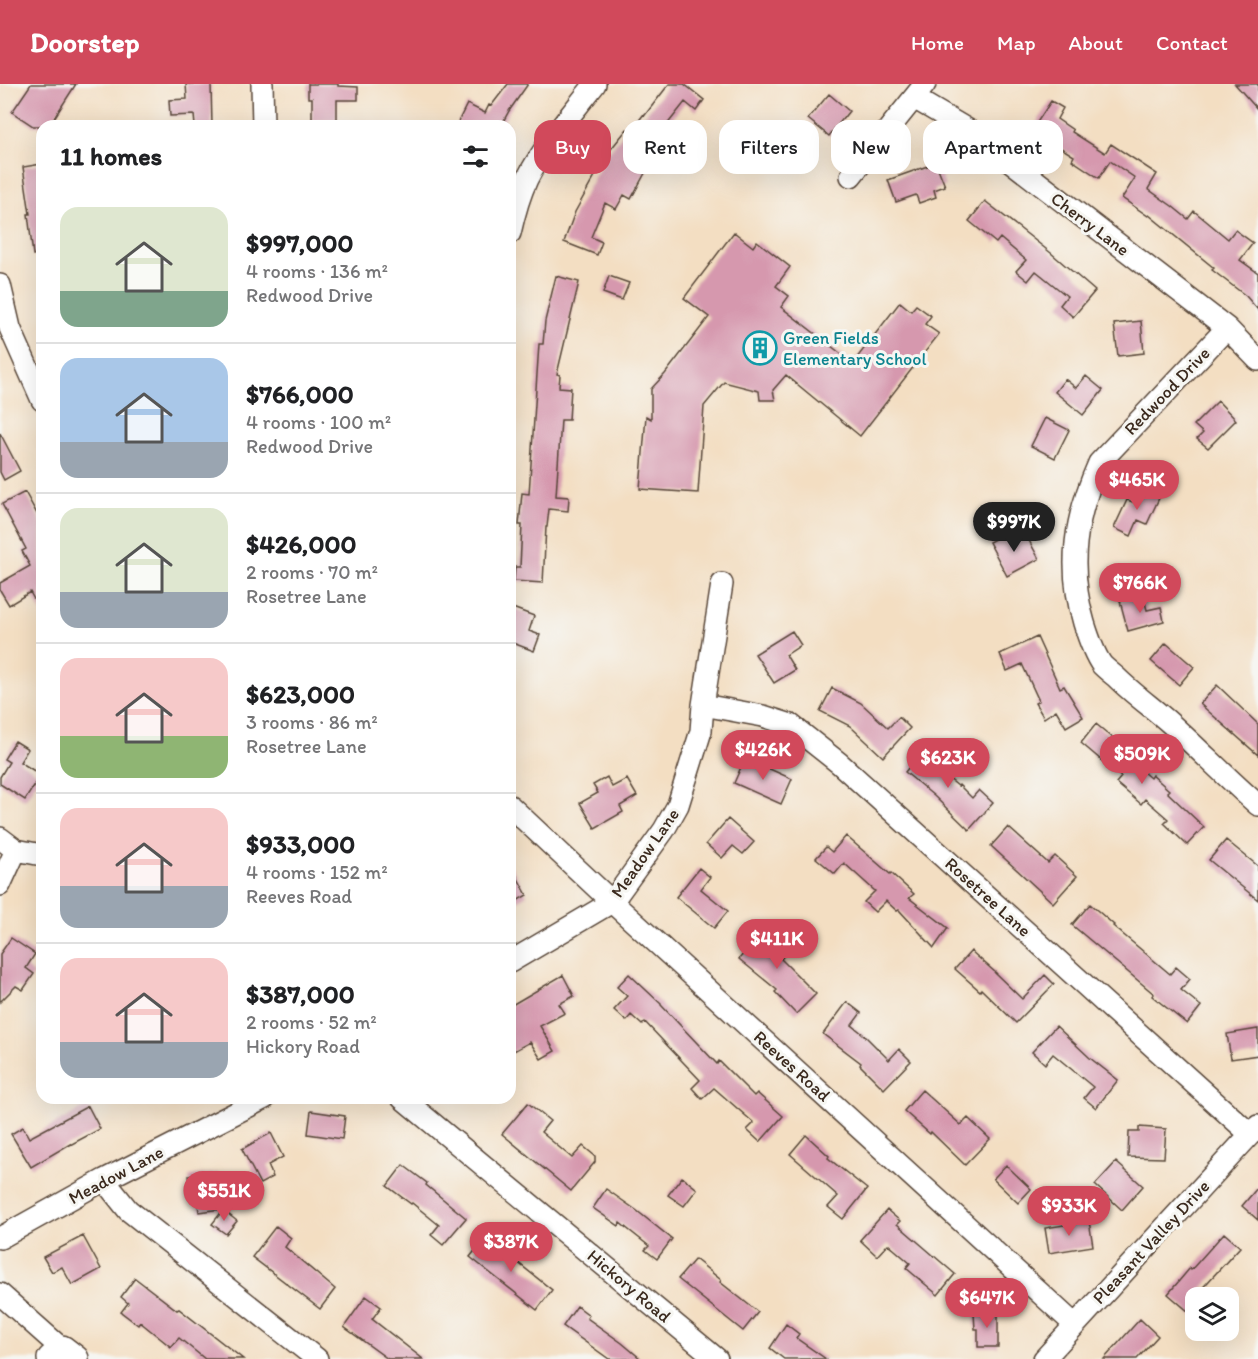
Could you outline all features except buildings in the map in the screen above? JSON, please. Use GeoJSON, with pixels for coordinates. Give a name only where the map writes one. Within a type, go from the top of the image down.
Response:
{"type":"FeatureCollection","features":[{"type":"Feature","properties":{"kind":"street"},"geometry":{"type":"LineString","coordinates":[[262,84],[263,120]]}},
{"type":"Feature","properties":{"kind":"street"},"geometry":{"type":"LineString","coordinates":[[516,208],[526,180],[542,154],[595,84]]}},
{"type":"Feature","properties":{"kind":"street"},"geometry":{"type":"LineString","coordinates":[[850,176],[920,91]]}},
{"type":"Feature","properties":{"kind":"street","name":"Cherry Lane"},"geometry":{"type":"LineString","coordinates":[[920,91],[1227,328],[1258,360]]}},
{"type":"Feature","properties":{"kind":"street"},"geometry":{"type":"LineString","coordinates":[[0,285],[10,328],[36,386]]}},
{"type":"Feature","properties":{"kind":"street","name":"Redwood Drive"},"geometry":{"type":"LineString","coordinates":[[1227,328],[1099,464],[1082,508],[1076,537],[1074,568],[1081,612],[1088,636],[1102,664],[1121,683],[1172,725],[1258,806]]}},
{"type":"Feature","properties":{"kind":"street","name":"Meadow Lane"},"geometry":{"type":"LineString","coordinates":[[516,958],[612,902],[664,830],[678,805],[701,731],[722,584]]}},
{"type":"Feature","properties":{"kind":"street","name":"Rosetree Lane"},"geometry":{"type":"LineString","coordinates":[[703,705],[763,716],[791,725],[839,763],[1254,1130]]}},
{"type":"Feature","properties":{"kind":"street","name":"Reeves Road"},"geometry":{"type":"LineString","coordinates":[[516,812],[1075,1325]]}},
{"type":"Feature","properties":{"kind":"street"},"geometry":{"type":"LineString","coordinates":[[0,885],[8,844],[36,853]]}},
{"type":"Feature","properties":{"kind":"street","name":"Meadow Lane"},"geometry":{"type":"LineString","coordinates":[[0,1238],[104,1180],[253,1104]]}},
{"type":"Feature","properties":{"kind":"street","name":"Hickory Road"},"geometry":{"type":"LineString","coordinates":[[409,1104],[717,1359]]}},
{"type":"Feature","properties":{"kind":"street","name":"Pleasant Valley Drive"},"geometry":{"type":"LineString","coordinates":[[1044,1359],[1254,1130]]}},
{"type":"Feature","properties":{"kind":"street"},"geometry":{"type":"LineString","coordinates":[[104,1180],[128,1210],[317,1359]]}},
{"type":"Feature","properties":{"kind":"street"},"geometry":{"type":"LineString","coordinates":[[0,1294],[63,1356]]}},
{"type":"Feature","properties":{"kind":"place","name":"Green Fields Elementary School"},"geometry":{"type":"Point","coordinates":[760,348]}}]}
